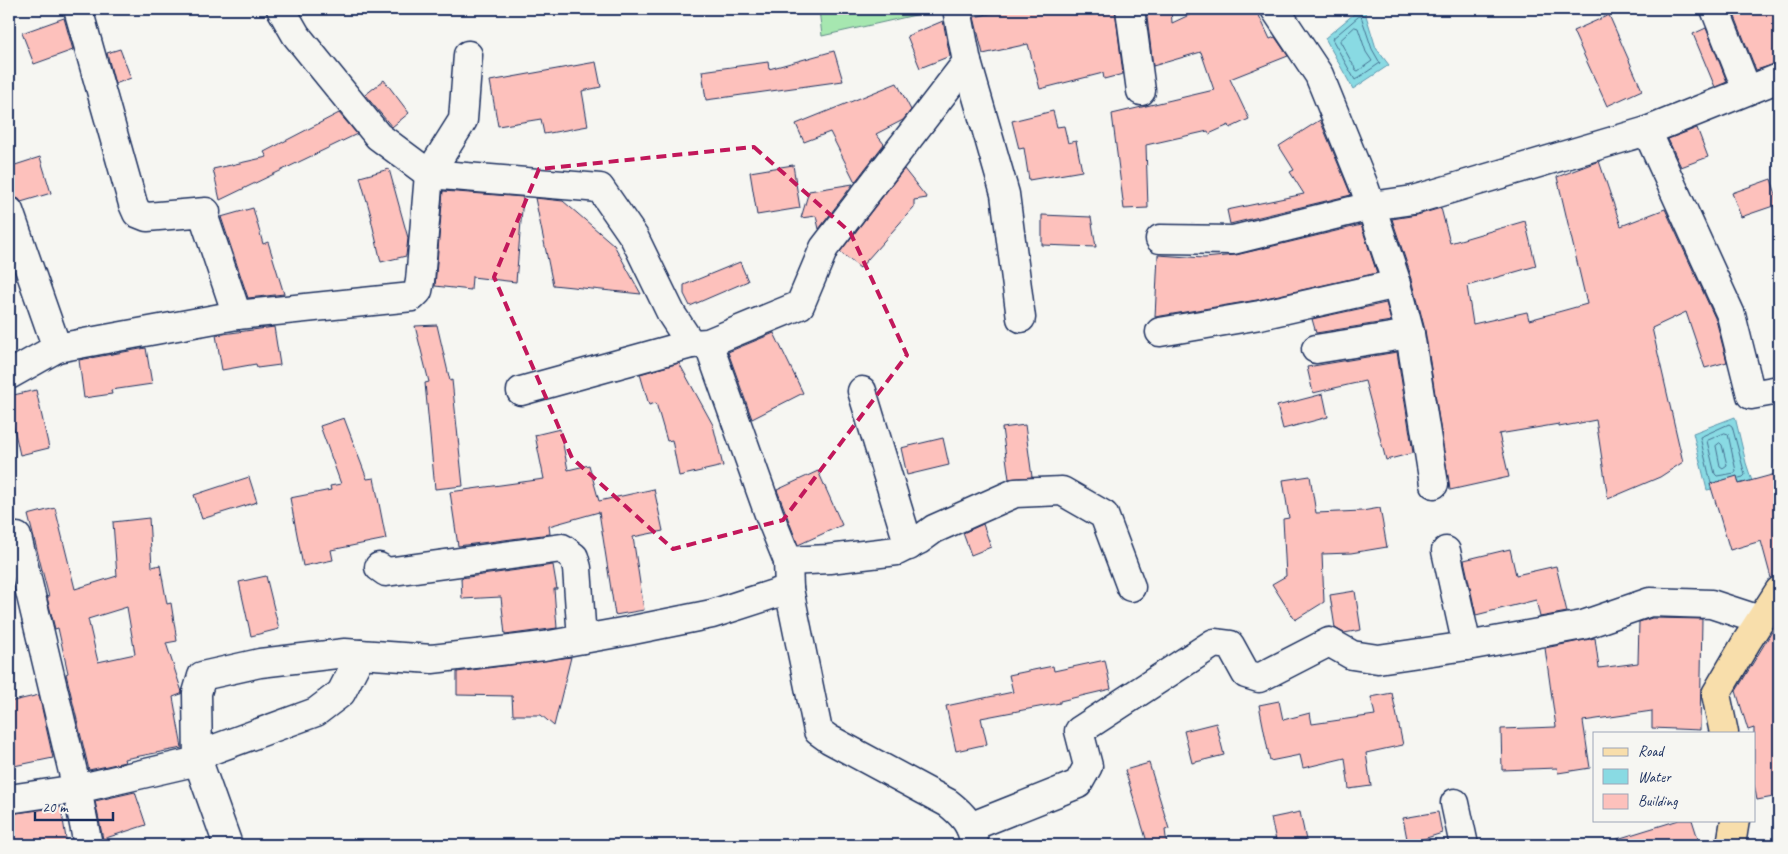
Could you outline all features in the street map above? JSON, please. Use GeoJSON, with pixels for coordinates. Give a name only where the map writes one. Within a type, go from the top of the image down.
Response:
{"type":"FeatureCollection","features":[{"type":"Feature","properties":{"kind":"main road"},"geometry":{"type":"LineString","coordinates":[[1724,732],[1716,694],[1779,591]]}},
{"type":"Feature","properties":{"kind":"main road"},"geometry":{"type":"LineString","coordinates":[[1731,845],[1735,822]]}},
{"type":"Feature","properties":{"kind":"street"},"geometry":{"type":"LineString","coordinates":[[78,9],[137,213],[147,217],[206,212],[204,216],[237,316]]}},
{"type":"Feature","properties":{"kind":"street"},"geometry":{"type":"LineString","coordinates":[[281,9],[296,35],[378,136],[429,174],[600,188],[634,237],[672,315],[699,343],[788,561],[789,589],[818,731],[829,739],[948,803],[963,814],[972,836],[1078,784],[1088,766],[1079,731],[1214,643],[1230,645],[1246,674],[1259,678],[1329,642],[1352,655],[1378,659],[1583,626],[1650,602],[1711,604],[1760,620]]}},
{"type":"Feature","properties":{"kind":"street"},"geometry":{"type":"LineString","coordinates":[[957,9],[967,62],[1005,194],[1021,318]]}},
{"type":"Feature","properties":{"kind":"street"},"geometry":{"type":"LineString","coordinates":[[1130,9],[1141,90]]}},
{"type":"Feature","properties":{"kind":"street"},"geometry":{"type":"LineString","coordinates":[[1275,9],[1319,75],[1364,186],[1398,284],[1410,334],[1434,484]]}},
{"type":"Feature","properties":{"kind":"street"},"geometry":{"type":"LineString","coordinates":[[1715,9],[1747,90]]}},
{"type":"Feature","properties":{"kind":"street"},"geometry":{"type":"LineString","coordinates":[[9,375],[57,348],[237,316],[412,297],[418,291],[420,281],[429,174],[463,120],[468,54]]}},
{"type":"Feature","properties":{"kind":"street"},"geometry":{"type":"LineString","coordinates":[[521,391],[699,343],[800,305],[824,248],[967,62]]}},
{"type":"Feature","properties":{"kind":"street"},"geometry":{"type":"LineString","coordinates":[[1160,239],[1233,240],[1371,206],[1413,200],[1647,131],[1779,78]]}},
{"type":"Feature","properties":{"kind":"street"},"geometry":{"type":"LineString","coordinates":[[1647,131],[1731,315],[1751,395],[1779,390]]}},
{"type":"Feature","properties":{"kind":"street"},"geometry":{"type":"LineString","coordinates":[[9,212],[57,348]]}},
{"type":"Feature","properties":{"kind":"street"},"geometry":{"type":"LineString","coordinates":[[1160,332],[1260,315],[1398,284]]}},
{"type":"Feature","properties":{"kind":"street"},"geometry":{"type":"LineString","coordinates":[[1316,349],[1410,334]]}},
{"type":"Feature","properties":{"kind":"street"},"geometry":{"type":"LineString","coordinates":[[862,391],[909,546]]}},
{"type":"Feature","properties":{"kind":"street"},"geometry":{"type":"LineString","coordinates":[[788,561],[829,560],[897,551],[909,546],[934,529],[1015,493],[1062,491],[1104,515],[1131,587]]}},
{"type":"Feature","properties":{"kind":"street"},"geometry":{"type":"LineString","coordinates":[[17,537],[77,789],[88,845]]}},
{"type":"Feature","properties":{"kind":"street"},"geometry":{"type":"LineString","coordinates":[[380,567],[386,572],[562,548],[574,557],[577,568],[582,639]]}},
{"type":"Feature","properties":{"kind":"street"},"geometry":{"type":"LineString","coordinates":[[1446,551],[1467,646]]}},
{"type":"Feature","properties":{"kind":"street"},"geometry":{"type":"LineString","coordinates":[[228,845],[198,758],[197,693],[202,676],[260,663],[346,653],[432,659],[544,646],[712,614],[789,589]]}},
{"type":"Feature","properties":{"kind":"street"},"geometry":{"type":"LineString","coordinates":[[9,798],[77,789],[198,758],[316,712],[341,693],[361,654]]}},
{"type":"Feature","properties":{"kind":"street"},"geometry":{"type":"LineString","coordinates":[[1455,803],[1464,845]]}},
{"type":"Feature","properties":{"kind":"highlighted area"},"geometry":{"type":"Polygon","coordinates":[[[754,147],[850,232],[907,355],[783,520],[673,549],[572,458],[494,277],[539,169],[754,147]]]}},
{"type":"Feature","properties":{"kind":"green space"},"geometry":{"type":"Polygon","coordinates":[[[819,9],[942,9],[822,36],[819,9]]]}},
{"type":"Feature","properties":{"kind":"water"},"geometry":{"type":"Polygon","coordinates":[[[1360,9],[1364,9],[1376,48],[1389,65],[1353,89],[1325,38],[1360,9]]]}},
{"type":"Feature","properties":{"kind":"water"},"geometry":{"type":"Polygon","coordinates":[[[1735,417],[1752,481],[1707,490],[1693,433],[1735,417]]]}},
{"type":"Feature","properties":{"kind":"building"},"geometry":{"type":"Polygon","coordinates":[[[1011,9],[1115,9],[1123,74],[1104,79],[1103,73],[1040,89],[1028,44],[983,54],[974,17],[1011,9]]]}},
{"type":"Feature","properties":{"kind":"building"},"geometry":{"type":"Polygon","coordinates":[[[1146,9],[1171,9],[1172,23],[1202,9],[1256,9],[1270,39],[1275,37],[1288,56],[1230,79],[1249,119],[1230,128],[1229,125],[1209,134],[1208,131],[1146,145],[1148,208],[1124,209],[1112,114],[1214,90],[1201,52],[1153,66],[1146,9]]]}},
{"type":"Feature","properties":{"kind":"building"},"geometry":{"type":"Polygon","coordinates":[[[1732,9],[1779,9],[1779,63],[1756,70],[1732,9]]]}},
{"type":"Feature","properties":{"kind":"building"},"geometry":{"type":"Polygon","coordinates":[[[1609,15],[1642,90],[1607,106],[1573,31],[1609,15]]]}},
{"type":"Feature","properties":{"kind":"building"},"geometry":{"type":"Polygon","coordinates":[[[64,18],[73,50],[34,64],[22,33],[64,18]]]}},
{"type":"Feature","properties":{"kind":"building"},"geometry":{"type":"Polygon","coordinates":[[[943,21],[950,56],[920,68],[907,36],[943,21]]]}},
{"type":"Feature","properties":{"kind":"building"},"geometry":{"type":"Polygon","coordinates":[[[1706,28],[1727,82],[1715,87],[1693,34],[1706,28]]]}},
{"type":"Feature","properties":{"kind":"building"},"geometry":{"type":"Polygon","coordinates":[[[120,49],[131,78],[115,84],[107,53],[120,49]]]}},
{"type":"Feature","properties":{"kind":"building"},"geometry":{"type":"Polygon","coordinates":[[[834,51],[843,81],[706,100],[702,71],[768,62],[769,69],[834,51]]]}},
{"type":"Feature","properties":{"kind":"building"},"geometry":{"type":"Polygon","coordinates":[[[596,62],[601,87],[582,91],[588,126],[544,134],[541,119],[498,126],[490,81],[596,62]]]}},
{"type":"Feature","properties":{"kind":"building"},"geometry":{"type":"Polygon","coordinates":[[[384,80],[409,113],[392,127],[365,95],[384,80]]]}},
{"type":"Feature","properties":{"kind":"building"},"geometry":{"type":"Polygon","coordinates":[[[897,83],[911,110],[903,120],[876,134],[884,144],[855,182],[830,132],[804,142],[796,124],[897,83]]]}},
{"type":"Feature","properties":{"kind":"building"},"geometry":{"type":"Polygon","coordinates":[[[1053,111],[1057,127],[1064,126],[1068,143],[1076,141],[1082,171],[1029,180],[1024,148],[1019,149],[1012,121],[1053,111]]]}},
{"type":"Feature","properties":{"kind":"building"},"geometry":{"type":"Polygon","coordinates":[[[339,113],[357,134],[220,200],[213,169],[267,157],[264,152],[339,113]]]}},
{"type":"Feature","properties":{"kind":"building"},"geometry":{"type":"Polygon","coordinates":[[[1320,120],[1351,195],[1230,224],[1227,210],[1304,194],[1290,172],[1294,170],[1279,146],[1320,120]]]}},
{"type":"Feature","properties":{"kind":"building"},"geometry":{"type":"Polygon","coordinates":[[[1697,128],[1708,157],[1681,167],[1668,139],[1697,128]]]}},
{"type":"Feature","properties":{"kind":"building"},"geometry":{"type":"Polygon","coordinates":[[[40,157],[51,193],[21,202],[19,199],[9,196],[9,167],[40,157]]]}},
{"type":"Feature","properties":{"kind":"building"},"geometry":{"type":"Polygon","coordinates":[[[1599,161],[1621,226],[1665,209],[1716,320],[1727,362],[1705,368],[1686,312],[1652,328],[1683,462],[1660,477],[1608,499],[1596,420],[1559,427],[1559,424],[1499,434],[1509,477],[1450,490],[1425,330],[1412,279],[1392,219],[1417,215],[1441,208],[1450,243],[1525,221],[1536,266],[1467,286],[1473,324],[1527,312],[1529,320],[1587,304],[1557,177],[1599,161]]]}},
{"type":"Feature","properties":{"kind":"building"},"geometry":{"type":"Polygon","coordinates":[[[793,165],[800,208],[757,215],[750,172],[793,165]]]}},
{"type":"Feature","properties":{"kind":"building"},"geometry":{"type":"Polygon","coordinates":[[[389,169],[408,238],[406,256],[381,262],[372,219],[360,177],[389,169]]]}},
{"type":"Feature","properties":{"kind":"building"},"geometry":{"type":"Polygon","coordinates":[[[904,169],[927,198],[914,200],[914,207],[860,268],[840,252],[904,169]]]}},
{"type":"Feature","properties":{"kind":"building"},"geometry":{"type":"Polygon","coordinates":[[[1771,179],[1779,204],[1741,217],[1732,193],[1771,179]]]}},
{"type":"Feature","properties":{"kind":"building"},"geometry":{"type":"Polygon","coordinates":[[[853,184],[819,229],[816,216],[801,218],[809,191],[853,184]]]}},
{"type":"Feature","properties":{"kind":"building"},"geometry":{"type":"Polygon","coordinates":[[[443,191],[523,197],[516,282],[472,277],[471,290],[435,286],[443,191]]]}},
{"type":"Feature","properties":{"kind":"building"},"geometry":{"type":"Polygon","coordinates":[[[535,198],[563,201],[614,245],[641,294],[553,285],[535,198]]]}},
{"type":"Feature","properties":{"kind":"building"},"geometry":{"type":"Polygon","coordinates":[[[253,208],[263,244],[268,242],[284,294],[248,298],[221,217],[253,208]]]}},
{"type":"Feature","properties":{"kind":"building"},"geometry":{"type":"Polygon","coordinates":[[[1042,215],[1091,217],[1096,247],[1042,245],[1042,215]]]}},
{"type":"Feature","properties":{"kind":"building"},"geometry":{"type":"Polygon","coordinates":[[[1361,225],[1377,273],[1257,300],[1155,317],[1158,255],[1204,258],[1236,255],[1361,225]]]}},
{"type":"Feature","properties":{"kind":"building"},"geometry":{"type":"Polygon","coordinates":[[[740,262],[748,281],[690,306],[684,294],[684,285],[740,262]]]}},
{"type":"Feature","properties":{"kind":"building"},"geometry":{"type":"Polygon","coordinates":[[[1386,303],[1391,321],[1316,333],[1312,319],[1386,303]]]}},
{"type":"Feature","properties":{"kind":"building"},"geometry":{"type":"Polygon","coordinates":[[[437,325],[450,381],[452,380],[463,486],[435,489],[425,383],[429,382],[415,326],[437,325]]]}},
{"type":"Feature","properties":{"kind":"building"},"geometry":{"type":"Polygon","coordinates":[[[274,327],[280,365],[257,368],[256,364],[222,370],[216,335],[274,327]]]}},
{"type":"Feature","properties":{"kind":"building"},"geometry":{"type":"Polygon","coordinates":[[[774,333],[803,393],[752,419],[728,352],[774,333]]]}},
{"type":"Feature","properties":{"kind":"building"},"geometry":{"type":"Polygon","coordinates":[[[146,348],[152,384],[111,390],[112,394],[84,398],[79,360],[146,348]]]}},
{"type":"Feature","properties":{"kind":"building"},"geometry":{"type":"Polygon","coordinates":[[[1397,352],[1413,453],[1386,460],[1365,381],[1313,393],[1307,367],[1397,352]]]}},
{"type":"Feature","properties":{"kind":"building"},"geometry":{"type":"Polygon","coordinates":[[[679,363],[713,425],[723,466],[679,476],[672,440],[667,441],[656,403],[649,405],[640,374],[679,363]]]}},
{"type":"Feature","properties":{"kind":"building"},"geometry":{"type":"Polygon","coordinates":[[[36,390],[49,448],[20,455],[9,406],[9,396],[36,390]]]}},
{"type":"Feature","properties":{"kind":"building"},"geometry":{"type":"Polygon","coordinates":[[[1323,394],[1328,417],[1283,429],[1277,406],[1323,394]]]}},
{"type":"Feature","properties":{"kind":"building"},"geometry":{"type":"Polygon","coordinates":[[[344,418],[367,479],[374,478],[386,539],[331,550],[333,560],[303,566],[290,498],[331,490],[330,486],[341,484],[320,426],[344,418]]]}},
{"type":"Feature","properties":{"kind":"building"},"geometry":{"type":"Polygon","coordinates":[[[1025,425],[1032,477],[1009,479],[1002,428],[1025,425]]]}},
{"type":"Feature","properties":{"kind":"building"},"geometry":{"type":"Polygon","coordinates":[[[560,429],[568,470],[589,465],[599,501],[654,489],[663,531],[633,537],[644,610],[615,615],[599,512],[549,526],[550,534],[458,546],[450,492],[544,479],[535,435],[560,429]]]}},
{"type":"Feature","properties":{"kind":"building"},"geometry":{"type":"Polygon","coordinates":[[[943,438],[949,465],[907,475],[901,448],[943,438]]]}},
{"type":"Feature","properties":{"kind":"building"},"geometry":{"type":"Polygon","coordinates":[[[818,471],[842,525],[798,545],[777,490],[818,471]]]}},
{"type":"Feature","properties":{"kind":"building"},"geometry":{"type":"Polygon","coordinates":[[[1779,473],[1779,575],[1771,578],[1761,541],[1730,550],[1710,484],[1737,476],[1739,484],[1779,473]]]}},
{"type":"Feature","properties":{"kind":"building"},"geometry":{"type":"Polygon","coordinates":[[[1310,476],[1316,513],[1362,511],[1380,508],[1387,547],[1351,553],[1322,554],[1324,602],[1295,620],[1272,584],[1286,576],[1283,519],[1289,518],[1283,480],[1310,476]]]}},
{"type":"Feature","properties":{"kind":"building"},"geometry":{"type":"Polygon","coordinates":[[[249,477],[257,502],[202,519],[194,495],[249,477]]]}},
{"type":"Feature","properties":{"kind":"building"},"geometry":{"type":"Polygon","coordinates":[[[55,508],[75,589],[117,576],[113,522],[149,518],[152,567],[160,565],[167,604],[171,603],[177,641],[166,643],[182,692],[173,697],[182,748],[124,759],[125,762],[89,770],[66,674],[68,673],[58,628],[55,629],[47,597],[49,597],[28,515],[55,508]],[[127,607],[88,619],[98,662],[135,654],[127,607]]]}},
{"type":"Feature","properties":{"kind":"building"},"geometry":{"type":"Polygon","coordinates":[[[983,524],[991,547],[971,555],[963,533],[983,524]]]}},
{"type":"Feature","properties":{"kind":"building"},"geometry":{"type":"Polygon","coordinates":[[[1510,549],[1516,575],[1556,566],[1567,612],[1540,617],[1536,600],[1476,615],[1464,560],[1510,549]]]}},
{"type":"Feature","properties":{"kind":"building"},"geometry":{"type":"Polygon","coordinates":[[[553,565],[557,589],[554,589],[557,628],[505,635],[501,597],[462,599],[461,578],[553,565]]]}},
{"type":"Feature","properties":{"kind":"building"},"geometry":{"type":"Polygon","coordinates":[[[266,576],[279,629],[251,636],[239,582],[266,576]]]}},
{"type":"Feature","properties":{"kind":"building"},"geometry":{"type":"Polygon","coordinates":[[[1355,591],[1361,630],[1344,633],[1335,628],[1330,595],[1355,591]]]}},
{"type":"Feature","properties":{"kind":"building"},"geometry":{"type":"Polygon","coordinates":[[[1652,618],[1702,619],[1700,730],[1652,728],[1652,711],[1583,721],[1590,768],[1558,773],[1557,768],[1502,770],[1501,729],[1556,727],[1545,648],[1595,638],[1599,668],[1638,663],[1639,622],[1652,618]]]}},
{"type":"Feature","properties":{"kind":"building"},"geometry":{"type":"Polygon","coordinates":[[[1779,620],[1779,796],[1757,800],[1756,732],[1754,732],[1754,728],[1748,730],[1736,691],[1779,620]]]}},
{"type":"Feature","properties":{"kind":"building"},"geometry":{"type":"Polygon","coordinates":[[[571,657],[554,726],[541,715],[513,715],[512,696],[457,695],[457,672],[571,657]]]}},
{"type":"Feature","properties":{"kind":"building"},"geometry":{"type":"Polygon","coordinates":[[[1105,660],[1111,689],[1060,701],[1060,703],[981,718],[987,744],[956,751],[946,706],[1013,692],[1009,675],[1053,666],[1054,671],[1105,660]]]}},
{"type":"Feature","properties":{"kind":"building"},"geometry":{"type":"Polygon","coordinates":[[[1392,693],[1403,745],[1366,753],[1371,786],[1349,789],[1345,758],[1303,768],[1300,755],[1270,761],[1259,705],[1279,701],[1283,720],[1310,713],[1312,724],[1375,715],[1371,697],[1392,693]]]}},
{"type":"Feature","properties":{"kind":"building"},"geometry":{"type":"Polygon","coordinates":[[[39,695],[53,758],[9,767],[9,702],[39,695]]]}},
{"type":"Feature","properties":{"kind":"building"},"geometry":{"type":"Polygon","coordinates":[[[1216,723],[1224,755],[1192,763],[1184,731],[1216,723]]]}},
{"type":"Feature","properties":{"kind":"building"},"geometry":{"type":"Polygon","coordinates":[[[1149,763],[1169,829],[1165,830],[1167,845],[1148,845],[1125,770],[1149,763]]]}},
{"type":"Feature","properties":{"kind":"building"},"geometry":{"type":"Polygon","coordinates":[[[135,792],[146,825],[103,839],[95,801],[135,792]]]}},
{"type":"Feature","properties":{"kind":"building"},"geometry":{"type":"Polygon","coordinates":[[[61,807],[67,845],[12,845],[9,814],[61,807]]]}},
{"type":"Feature","properties":{"kind":"building"},"geometry":{"type":"Polygon","coordinates":[[[1300,812],[1307,845],[1277,845],[1271,818],[1300,812]]]}},
{"type":"Feature","properties":{"kind":"building"},"geometry":{"type":"Polygon","coordinates":[[[1438,812],[1442,833],[1408,844],[1403,818],[1438,812]]]}},
{"type":"Feature","properties":{"kind":"building"},"geometry":{"type":"Polygon","coordinates":[[[1672,822],[1693,822],[1700,845],[1615,845],[1614,840],[1672,822]]]}}]}
